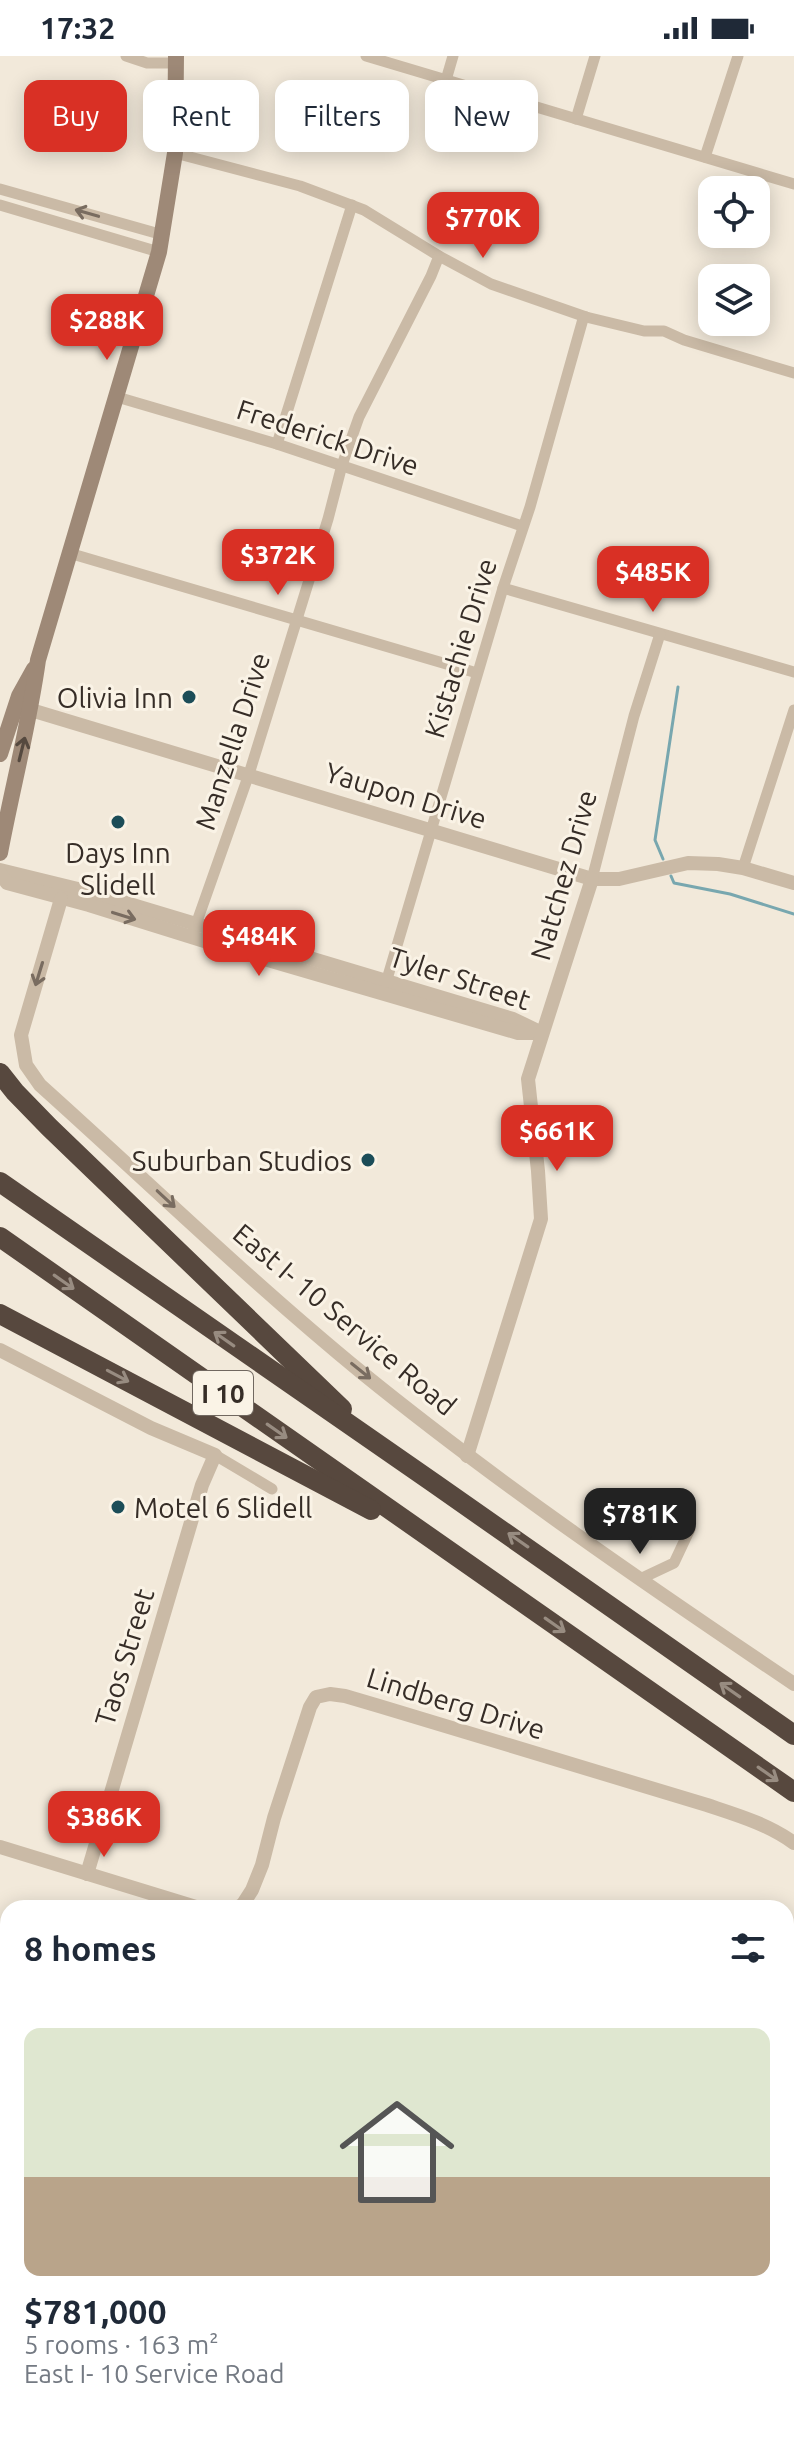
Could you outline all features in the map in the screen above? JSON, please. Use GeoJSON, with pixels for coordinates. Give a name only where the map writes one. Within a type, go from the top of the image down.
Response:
{"type":"FeatureCollection","features":[{"type":"Feature","properties":{"kind":"highway"},"geometry":{"type":"LineString","coordinates":[[0,1073],[49,1127],[381,1446]]}},
{"type":"Feature","properties":{"kind":"highway"},"geometry":{"type":"LineString","coordinates":[[0,1096],[49,1127]]}},
{"type":"Feature","properties":{"kind":"highway","name":"I 10"},"geometry":{"type":"LineString","coordinates":[[0,1182],[513,1536],[794,1735]]}},
{"type":"Feature","properties":{"kind":"highway","name":"I 10"},"geometry":{"type":"LineString","coordinates":[[0,1237],[794,1792]]}},
{"type":"Feature","properties":{"kind":"highway"},"geometry":{"type":"LineString","coordinates":[[0,1314],[445,1548]]}},
{"type":"Feature","properties":{"kind":"main road"},"geometry":{"type":"LineString","coordinates":[[0,853],[31,710],[38,660],[163,235],[175,153],[176,60]]}},
{"type":"Feature","properties":{"kind":"main road"},"geometry":{"type":"LineString","coordinates":[[0,754],[5,720],[38,660]]}},
{"type":"Feature","properties":{"kind":"street"},"geometry":{"type":"LineString","coordinates":[[126,56],[147,63],[176,60]]}},
{"type":"Feature","properties":{"kind":"street"},"geometry":{"type":"LineString","coordinates":[[366,56],[446,80],[453,56]]}},
{"type":"Feature","properties":{"kind":"street"},"geometry":{"type":"LineString","coordinates":[[576,119],[595,56]]}},
{"type":"Feature","properties":{"kind":"street"},"geometry":{"type":"LineString","coordinates":[[705,157],[738,56]]}},
{"type":"Feature","properties":{"kind":"street"},"geometry":{"type":"LineString","coordinates":[[538,108],[794,184]]}},
{"type":"Feature","properties":{"kind":"street"},"geometry":{"type":"LineString","coordinates":[[175,153],[300,186],[352,205],[491,284],[586,317],[644,331],[664,331],[684,340],[794,373]]}},
{"type":"Feature","properties":{"kind":"street"},"geometry":{"type":"LineString","coordinates":[[0,189],[163,235]]}},
{"type":"Feature","properties":{"kind":"street"},"geometry":{"type":"LineString","coordinates":[[0,205],[159,252]]}},
{"type":"Feature","properties":{"kind":"street"},"geometry":{"type":"LineString","coordinates":[[277,444],[352,205]]}},
{"type":"Feature","properties":{"kind":"street","name":"Manzella Drive"},"geometry":{"type":"LineString","coordinates":[[194,931],[249,774],[359,417],[439,256]]}},
{"type":"Feature","properties":{"kind":"street","name":"Kistachie Drive"},"geometry":{"type":"LineString","coordinates":[[384,988],[586,317]]}},
{"type":"Feature","properties":{"kind":"street","name":"Frederick Drive"},"geometry":{"type":"LineString","coordinates":[[117,397],[277,444],[522,526]]}},
{"type":"Feature","properties":{"kind":"street"},"geometry":{"type":"LineString","coordinates":[[69,553],[477,673]]}},
{"type":"Feature","properties":{"kind":"street"},"geometry":{"type":"LineString","coordinates":[[503,588],[794,672]]}},
{"type":"Feature","properties":{"kind":"street","name":"Natchez Drive"},"geometry":{"type":"LineString","coordinates":[[467,1456],[541,1219],[528,1079],[592,879],[634,716],[660,634]]}},
{"type":"Feature","properties":{"kind":"street"},"geometry":{"type":"LineString","coordinates":[[5,720],[31,710]]}},
{"type":"Feature","properties":{"kind":"street","name":"Yaupon Drive"},"geometry":{"type":"LineString","coordinates":[[31,710],[592,879],[619,879],[688,863],[743,868],[794,883]]}},
{"type":"Feature","properties":{"kind":"street"},"geometry":{"type":"LineString","coordinates":[[743,868],[794,710]]}},
{"type":"Feature","properties":{"kind":"street","name":"Tyler Street"},"geometry":{"type":"LineString","coordinates":[[0,872],[86,891],[194,931]]}},
{"type":"Feature","properties":{"kind":"street","name":"Tyler Street"},"geometry":{"type":"LineString","coordinates":[[0,872],[7,883],[194,931],[384,988],[518,1033],[542,1033]]}},
{"type":"Feature","properties":{"kind":"street","name":"East I- 10 Service Road"},"geometry":{"type":"LineString","coordinates":[[61,899],[21,1035],[26,1065],[40,1085],[302,1321],[467,1456],[794,1684]]}},
{"type":"Feature","properties":{"kind":"street"},"geometry":{"type":"LineString","coordinates":[[0,1350],[151,1428],[215,1455],[272,1489]]}},
{"type":"Feature","properties":{"kind":"street","name":"Taos Street"},"geometry":{"type":"LineString","coordinates":[[87,1874],[202,1485],[215,1455]]}},
{"type":"Feature","properties":{"kind":"street"},"geometry":{"type":"LineString","coordinates":[[640,1579],[674,1563],[690,1529]]}},
{"type":"Feature","properties":{"kind":"street","name":"Lindberg Drive"},"geometry":{"type":"LineString","coordinates":[[246,1900],[262,1865],[310,1707],[316,1697],[330,1694],[367,1702],[707,1805],[758,1823],[794,1843]]}},
{"type":"Feature","properties":{"kind":"street"},"geometry":{"type":"LineString","coordinates":[[0,1847],[173,1900]]}},
{"type":"Feature","properties":{"kind":"waterway"},"geometry":{"type":"LineString","coordinates":[[663,859],[655,840],[678,687]]}},
{"type":"Feature","properties":{"kind":"waterway"},"geometry":{"type":"LineString","coordinates":[[671,876],[674,883],[730,894],[794,914]]}},
{"type":"Feature","properties":{"kind":"place","name":"Olivia Inn"},"geometry":{"type":"Point","coordinates":[189,697]}},
{"type":"Feature","properties":{"kind":"place","name":"Days Inn Slidell"},"geometry":{"type":"Point","coordinates":[118,822]}},
{"type":"Feature","properties":{"kind":"place","name":"Suburban Studios"},"geometry":{"type":"Point","coordinates":[368,1160]}},
{"type":"Feature","properties":{"kind":"place","name":"Motel 6 Slidell"},"geometry":{"type":"Point","coordinates":[118,1507]}}]}
